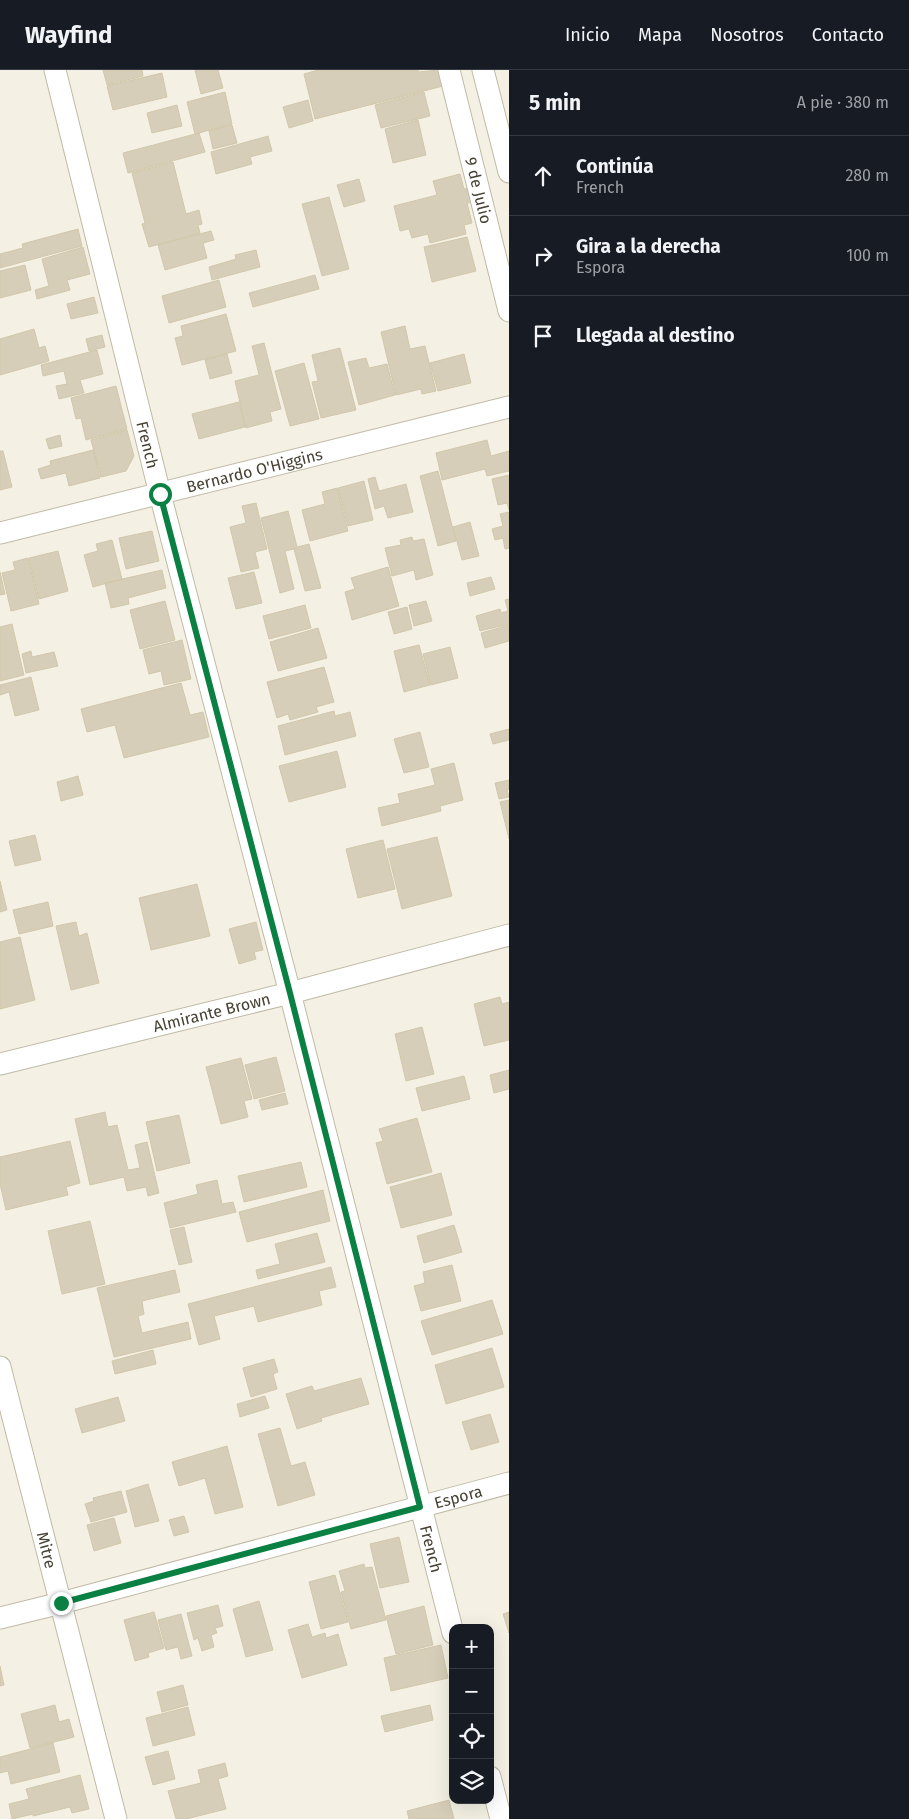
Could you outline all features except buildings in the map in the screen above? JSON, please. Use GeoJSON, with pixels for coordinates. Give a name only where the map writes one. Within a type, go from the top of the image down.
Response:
{"type":"FeatureCollection","features":[{"type":"Feature","properties":{"kind":"street","name":"French"},"geometry":{"type":"LineString","coordinates":[[55,70],[160,494],[451,1624]]}},
{"type":"Feature","properties":{"kind":"street","name":"9 de Julio"},"geometry":{"type":"LineString","coordinates":[[449,70],[509,311]]}},
{"type":"Feature","properties":{"kind":"street","name":"9 de Julio"},"geometry":{"type":"LineString","coordinates":[[483,70],[509,172]]}},
{"type":"Feature","properties":{"kind":"street","name":"Bernardo O'Higgins"},"geometry":{"type":"LineString","coordinates":[[0,533],[509,407]]}},
{"type":"Feature","properties":{"kind":"street","name":"Almirante Brown"},"geometry":{"type":"LineString","coordinates":[[0,1064],[290,993],[509,935]]}},
{"type":"Feature","properties":{"kind":"street","name":"Mitre"},"geometry":{"type":"LineString","coordinates":[[0,1367],[116,1819]]}},
{"type":"Feature","properties":{"kind":"street","name":"Espora"},"geometry":{"type":"LineString","coordinates":[[0,1618],[509,1483]]}},
{"type":"Feature","properties":{"kind":"street"},"geometry":{"type":"LineString","coordinates":[[494,1792],[501,1819]]}},
{"type":"Feature","properties":{"kind":"route"},"geometry":{"type":"LineString","coordinates":[[61,1603],[420,1507],[290,993],[160,494]]}}]}
